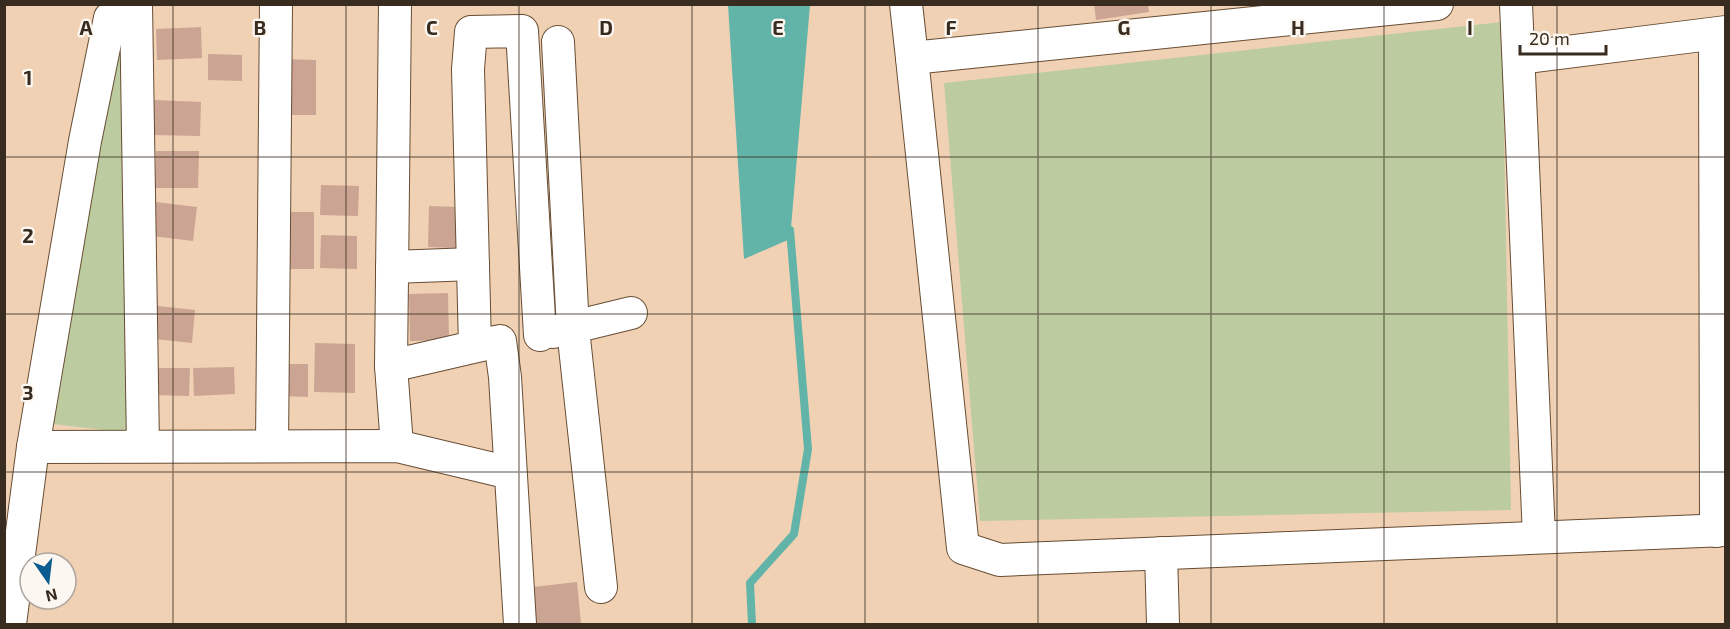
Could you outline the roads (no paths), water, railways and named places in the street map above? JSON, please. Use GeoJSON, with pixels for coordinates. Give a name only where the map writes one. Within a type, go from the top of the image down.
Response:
{"type":"FeatureCollection","features":[{"type":"Feature","properties":{"kind":"street"},"geometry":{"type":"LineString","coordinates":[[10,624],[33,447],[85,141],[110,18],[130,4]]}},
{"type":"Feature","properties":{"kind":"street"},"geometry":{"type":"LineString","coordinates":[[136,4],[143,446]]}},
{"type":"Feature","properties":{"kind":"street"},"geometry":{"type":"LineString","coordinates":[[272,445],[276,4]]}},
{"type":"Feature","properties":{"kind":"street"},"geometry":{"type":"LineString","coordinates":[[395,4],[391,366],[397,446]]}},
{"type":"Feature","properties":{"kind":"street"},"geometry":{"type":"LineString","coordinates":[[906,4],[963,548],[1000,560],[1721,530],[1720,33],[1519,58]]}},
{"type":"Feature","properties":{"kind":"street"},"geometry":{"type":"LineString","coordinates":[[912,58],[1437,4]]}},
{"type":"Feature","properties":{"kind":"street"},"geometry":{"type":"LineString","coordinates":[[1516,4],[1539,537]]}},
{"type":"Feature","properties":{"kind":"street"},"geometry":{"type":"LineString","coordinates":[[520,624],[505,377],[488,343],[473,264],[468,69],[471,32],[522,31],[540,335]]}},
{"type":"Feature","properties":{"kind":"street"},"geometry":{"type":"LineString","coordinates":[[558,42],[573,329],[601,587]]}},
{"type":"Feature","properties":{"kind":"street"},"geometry":{"type":"LineString","coordinates":[[392,267],[473,264]]}},
{"type":"Feature","properties":{"kind":"street"},"geometry":{"type":"LineString","coordinates":[[391,366],[488,343],[573,329],[631,313]]}},
{"type":"Feature","properties":{"kind":"street"},"geometry":{"type":"LineString","coordinates":[[33,447],[397,446],[510,473]]}},
{"type":"Feature","properties":{"kind":"street"},"geometry":{"type":"LineString","coordinates":[[1161,553],[1163,624]]}},
{"type":"Feature","properties":{"kind":"water"},"geometry":{"type":"Polygon","coordinates":[[[728,5],[810,5],[790,239],[744,259],[728,5]]]}},
{"type":"Feature","properties":{"kind":"waterway"},"geometry":{"type":"LineString","coordinates":[[752,624],[750,583],[794,534],[808,449],[790,230]]}}]}
